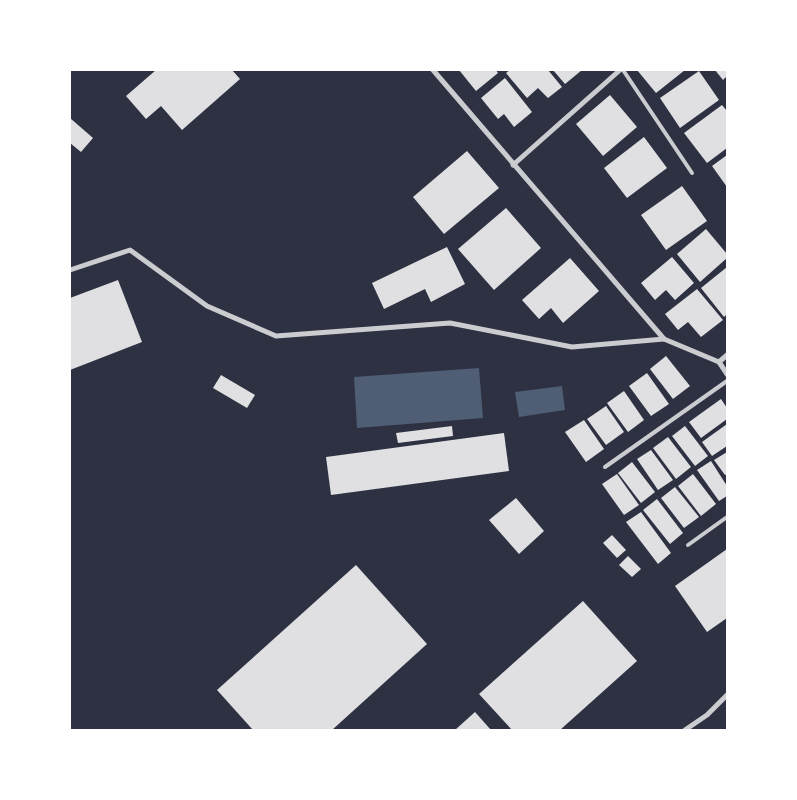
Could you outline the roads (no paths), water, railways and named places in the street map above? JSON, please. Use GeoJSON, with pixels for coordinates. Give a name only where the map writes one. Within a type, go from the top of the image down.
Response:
{"type":"FeatureCollection","features":[{"type":"Feature","properties":{"kind":"street"},"geometry":{"type":"LineString","coordinates":[[433,70],[664,339],[718,362],[727,374]]}},
{"type":"Feature","properties":{"kind":"street"},"geometry":{"type":"LineString","coordinates":[[513,165],[621,70]]}},
{"type":"Feature","properties":{"kind":"street"},"geometry":{"type":"LineString","coordinates":[[70,270],[130,250],[207,306],[276,336],[450,323],[572,347],[664,339]]}},
{"type":"Feature","properties":{"kind":"street"},"geometry":{"type":"LineString","coordinates":[[718,362],[727,355]]}},
{"type":"Feature","properties":{"kind":"street"},"geometry":{"type":"LineString","coordinates":[[685,730],[707,715],[727,695]]}},
{"type":"Feature","properties":{"kind":"lane"},"geometry":{"type":"LineString","coordinates":[[621,70],[692,174]]}},
{"type":"Feature","properties":{"kind":"lane"},"geometry":{"type":"LineString","coordinates":[[605,467],[727,381]]}},
{"type":"Feature","properties":{"kind":"lane"},"geometry":{"type":"LineString","coordinates":[[688,545],[727,517]]}},
{"type":"Feature","properties":{"kind":"water"},"geometry":{"type":"Polygon","coordinates":[[[479,368],[483,418],[357,428],[354,377],[479,368]]]}},
{"type":"Feature","properties":{"kind":"water"},"geometry":{"type":"Polygon","coordinates":[[[562,386],[565,410],[519,417],[515,392],[562,386]]]}}]}
